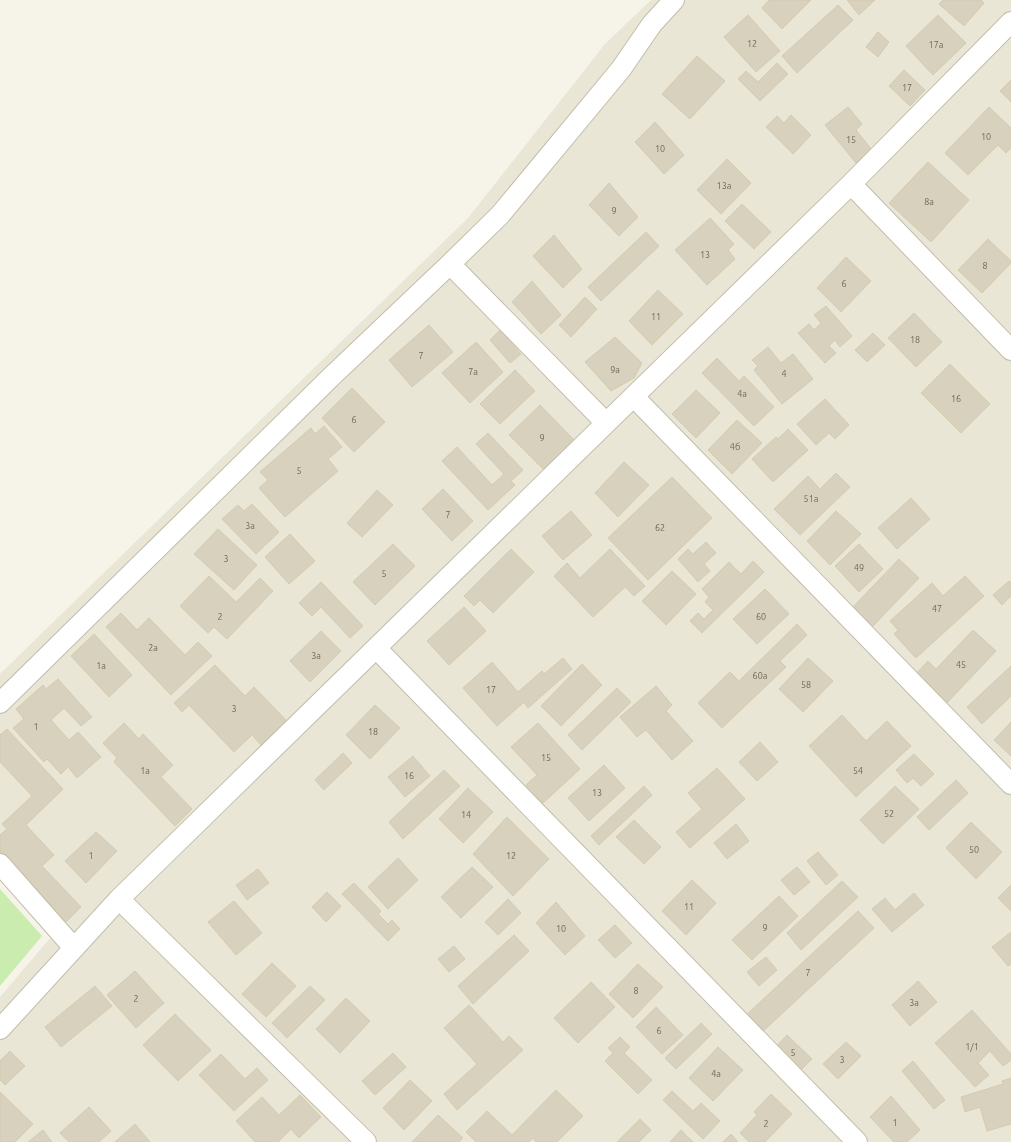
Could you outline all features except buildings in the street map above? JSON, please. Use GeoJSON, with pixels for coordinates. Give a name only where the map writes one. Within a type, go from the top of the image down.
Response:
{"type":"FeatureCollection","features":[{"type":"Feature","properties":{"kind":"street"},"geometry":{"type":"LineString","coordinates":[[0,703],[325,383],[500,215],[621,69],[652,24],[674,0]]}},
{"type":"Feature","properties":{"kind":"street"},"geometry":{"type":"LineString","coordinates":[[0,1029],[119,899],[852,184],[1011,22]]}},
{"type":"Feature","properties":{"kind":"street"},"geometry":{"type":"LineString","coordinates":[[852,184],[1011,350]]}},
{"type":"Feature","properties":{"kind":"street"},"geometry":{"type":"LineString","coordinates":[[450,264],[606,423]]}},
{"type":"Feature","properties":{"kind":"street"},"geometry":{"type":"LineString","coordinates":[[634,396],[1011,784]]}},
{"type":"Feature","properties":{"kind":"street"},"geometry":{"type":"LineString","coordinates":[[376,648],[857,1142]]}},
{"type":"Feature","properties":{"kind":"street"},"geometry":{"type":"LineString","coordinates":[[0,864],[74,948]]}},
{"type":"Feature","properties":{"kind":"street"},"geometry":{"type":"LineString","coordinates":[[119,899],[366,1142]]}},
{"type":"Feature","properties":{"kind":"shaded area"},"geometry":{"type":"Polygon","coordinates":[[[651,0],[1011,0],[1011,1142],[0,1142],[0,997],[51,937],[0,880],[0,674],[468,218],[605,44],[651,0]]]}},
{"type":"Feature","properties":{"kind":"green space"},"geometry":{"type":"Polygon","coordinates":[[[0,889],[42,936],[0,986],[0,889]]]}}]}
